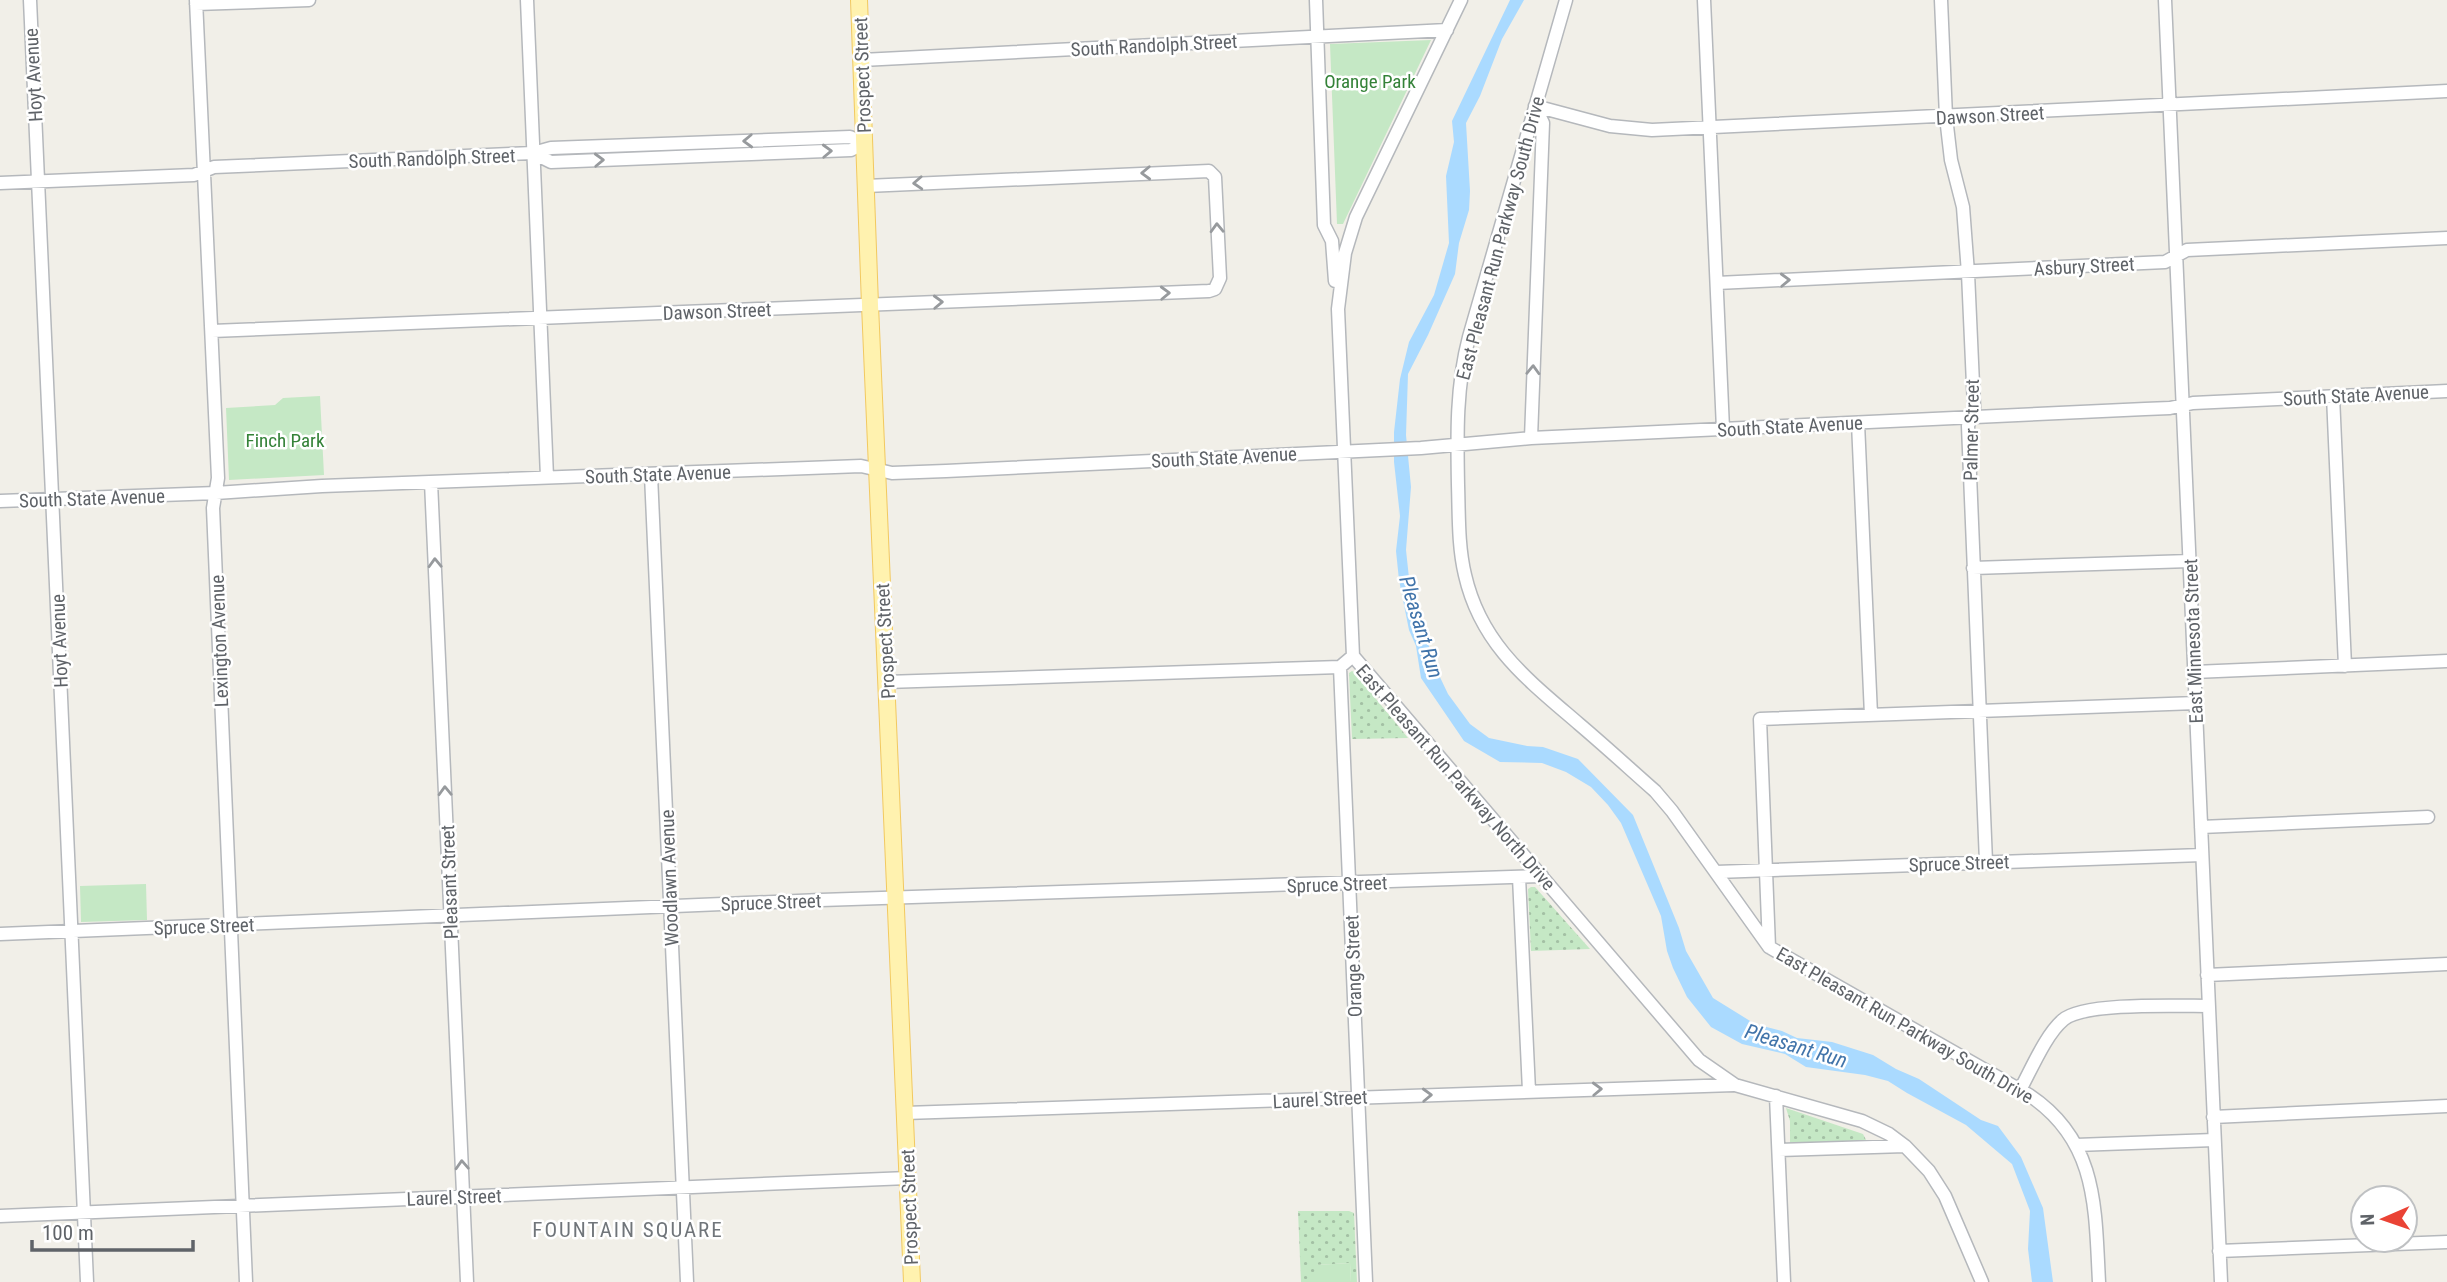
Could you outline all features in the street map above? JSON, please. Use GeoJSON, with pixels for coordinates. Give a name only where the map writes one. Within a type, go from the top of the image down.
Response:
{"type":"FeatureCollection","features":[{"type":"Feature","properties":{"kind":"main road","name":"Prospect Street"},"geometry":{"type":"LineString","coordinates":[[859,0],[912,1282]]}},
{"type":"Feature","properties":{"kind":"street","name":"Hoyt Avenue"},"geometry":{"type":"LineString","coordinates":[[30,0],[87,1282]]}},
{"type":"Feature","properties":{"kind":"street"},"geometry":{"type":"LineString","coordinates":[[196,2],[309,0]]}},
{"type":"Feature","properties":{"kind":"street"},"geometry":{"type":"LineString","coordinates":[[527,0],[547,477]]}},
{"type":"Feature","properties":{"kind":"street"},"geometry":{"type":"LineString","coordinates":[[1316,0],[1324,225],[1332,241],[1338,309]]}},
{"type":"Feature","properties":{"kind":"street","name":"East Pleasant Run Parkway North Drive"},"geometry":{"type":"LineString","coordinates":[[1461,0],[1356,217],[1341,272],[1338,309],[1353,656],[1688,1049],[1711,1070],[1735,1085],[1862,1121],[1889,1134],[1905,1146],[1940,1187],[1982,1282]]}},
{"type":"Feature","properties":{"kind":"street","name":"East Pleasant Run Parkway South Drive"},"geometry":{"type":"LineString","coordinates":[[1566,0],[1466,349],[1458,389],[1461,557],[1469,590],[1486,630],[1513,666],[1655,791],[1769,947],[2020,1090],[2057,1118],[2076,1145],[2090,1179],[2094,1196],[2099,1282]]}},
{"type":"Feature","properties":{"kind":"street"},"geometry":{"type":"LineString","coordinates":[[1704,0],[1723,429]]}},
{"type":"Feature","properties":{"kind":"street","name":"Palmer Street"},"geometry":{"type":"LineString","coordinates":[[1941,0],[1946,117],[1951,160],[1963,206],[1968,273],[1974,407],[1968,426],[1986,862]]}},
{"type":"Feature","properties":{"kind":"street","name":"East Minnesota Street"},"geometry":{"type":"LineString","coordinates":[[2165,0],[2221,1282]]}},
{"type":"Feature","properties":{"kind":"street","name":"Lexington Avenue"},"geometry":{"type":"LineString","coordinates":[[196,2],[218,478],[213,508],[246,1282]]}},
{"type":"Feature","properties":{"kind":"street","name":"South Randolph Street"},"geometry":{"type":"LineString","coordinates":[[862,60],[1447,30]]}},
{"type":"Feature","properties":{"kind":"street","name":"Dawson Street"},"geometry":{"type":"LineString","coordinates":[[1535,106],[1629,129],[1946,117],[2447,91]]}},
{"type":"Feature","properties":{"kind":"street"},"geometry":{"type":"LineString","coordinates":[[1531,438],[1543,123],[1535,106]]}},
{"type":"Feature","properties":{"kind":"street","name":"South Randolph Street"},"geometry":{"type":"LineString","coordinates":[[0,183],[194,175],[214,167],[533,153],[551,148],[850,137],[864,143]]}},
{"type":"Feature","properties":{"kind":"street","name":"Dawson Street"},"geometry":{"type":"LineString","coordinates":[[212,331],[1209,291],[1215,289],[1218,283],[1215,177],[1213,173],[1206,171],[866,186]]}},
{"type":"Feature","properties":{"kind":"street","name":"Asbury Street"},"geometry":{"type":"LineString","coordinates":[[1717,283],[2165,262],[2188,250],[2447,238]]}},
{"type":"Feature","properties":{"kind":"street","name":"South State Avenue"},"geometry":{"type":"LineString","coordinates":[[0,501],[861,466],[892,472],[946,471],[1421,448],[1531,438],[2157,409],[2183,404],[2447,391]]}},
{"type":"Feature","properties":{"kind":"street"},"geometry":{"type":"LineString","coordinates":[[2333,396],[2345,666]]}},
{"type":"Feature","properties":{"kind":"street"},"geometry":{"type":"LineString","coordinates":[[1858,423],[1871,715]]}},
{"type":"Feature","properties":{"kind":"street","name":"Woodlawn Avenue"},"geometry":{"type":"LineString","coordinates":[[651,475],[687,1282]]}},
{"type":"Feature","properties":{"kind":"street","name":"Pleasant Street"},"geometry":{"type":"LineString","coordinates":[[431,482],[467,1282]]}},
{"type":"Feature","properties":{"kind":"street"},"geometry":{"type":"LineString","coordinates":[[1973,568],[2190,561]]}},
{"type":"Feature","properties":{"kind":"street"},"geometry":{"type":"LineString","coordinates":[[887,682],[1340,667],[1353,656]]}},
{"type":"Feature","properties":{"kind":"street"},"geometry":{"type":"LineString","coordinates":[[2194,672],[2447,661]]}},
{"type":"Feature","properties":{"kind":"street","name":"Orange Street"},"geometry":{"type":"LineString","coordinates":[[1340,667],[1366,1282]]}},
{"type":"Feature","properties":{"kind":"street"},"geometry":{"type":"LineString","coordinates":[[1769,947],[1759,719],[2196,703]]}},
{"type":"Feature","properties":{"kind":"street"},"geometry":{"type":"LineString","coordinates":[[2201,828],[2428,817]]}},
{"type":"Feature","properties":{"kind":"street","name":"Spruce Street"},"geometry":{"type":"LineString","coordinates":[[1716,872],[2202,855]]}},
{"type":"Feature","properties":{"kind":"street","name":"Spruce Street"},"geometry":{"type":"LineString","coordinates":[[0,934],[670,906],[1542,876]]}},
{"type":"Feature","properties":{"kind":"street"},"geometry":{"type":"LineString","coordinates":[[1520,877],[1529,1091]]}},
{"type":"Feature","properties":{"kind":"street"},"geometry":{"type":"LineString","coordinates":[[2207,975],[2447,964]]}},
{"type":"Feature","properties":{"kind":"street"},"geometry":{"type":"LineString","coordinates":[[2020,1090],[2054,1029],[2073,1014],[2091,1009],[2209,1006]]}},
{"type":"Feature","properties":{"kind":"street","name":"Laurel Street"},"geometry":{"type":"LineString","coordinates":[[905,1114],[1735,1085]]}},
{"type":"Feature","properties":{"kind":"street"},"geometry":{"type":"LineString","coordinates":[[1776,1096],[1784,1282]]}},
{"type":"Feature","properties":{"kind":"street"},"geometry":{"type":"LineString","coordinates":[[2213,1116],[2447,1106]]}},
{"type":"Feature","properties":{"kind":"street"},"geometry":{"type":"LineString","coordinates":[[2076,1145],[2214,1140]]}},
{"type":"Feature","properties":{"kind":"street"},"geometry":{"type":"LineString","coordinates":[[1779,1150],[1905,1146]]}},
{"type":"Feature","properties":{"kind":"street","name":"Laurel Street"},"geometry":{"type":"LineString","coordinates":[[0,1216],[908,1178]]}},
{"type":"Feature","properties":{"kind":"street"},"geometry":{"type":"LineString","coordinates":[[2219,1251],[2447,1242]]}},
{"type":"Feature","properties":{"kind":"green space","name":"Orange Park"},"geometry":{"type":"Polygon","coordinates":[[[1431,40],[1343,224],[1337,224],[1330,44],[1431,40]]]}},
{"type":"Feature","properties":{"kind":"green space","name":"Finch Park"},"geometry":{"type":"Polygon","coordinates":[[[320,396],[324,475],[229,480],[226,408],[275,405],[283,398],[320,396]]]}},
{"type":"Feature","properties":{"kind":"green space"},"geometry":{"type":"Polygon","coordinates":[[[1352,671],[1408,738],[1352,739],[1349,673],[1352,671]]]}},
{"type":"Feature","properties":{"kind":"green space"},"geometry":{"type":"Polygon","coordinates":[[[146,884],[147,920],[81,922],[80,886],[146,884]]]}},
{"type":"Feature","properties":{"kind":"green space"},"geometry":{"type":"Polygon","coordinates":[[[1535,887],[1590,949],[1531,951],[1528,889],[1535,887]]]}},
{"type":"Feature","properties":{"kind":"green space"},"geometry":{"type":"Polygon","coordinates":[[[1786,1108],[1863,1134],[1867,1142],[1790,1145],[1790,1121],[1786,1108]]]}},
{"type":"Feature","properties":{"kind":"green space"},"geometry":{"type":"Polygon","coordinates":[[[1298,1211],[1354,1213],[1357,1282],[1351,1282],[1350,1263],[1316,1265],[1316,1282],[1301,1282],[1298,1211]]]}},
{"type":"Feature","properties":{"kind":"green space"},"geometry":{"type":"Polygon","coordinates":[[[1350,1263],[1351,1282],[1316,1282],[1316,1265],[1350,1263]]]}},
{"type":"Feature","properties":{"kind":"water","name":"Pleasant Run"},"geometry":{"type":"Polygon","coordinates":[[[1510,0],[1524,0],[1502,39],[1480,96],[1466,123],[1469,210],[1459,243],[1455,274],[1408,374],[1406,435],[1411,487],[1406,550],[1409,578],[1418,613],[1438,673],[1448,694],[1470,724],[1489,738],[1543,747],[1578,759],[1633,815],[1686,951],[1713,998],[1755,1024],[1797,1038],[1832,1042],[1873,1055],[1919,1079],[1981,1120],[1998,1126],[2021,1157],[2043,1208],[2053,1282],[2032,1282],[2028,1249],[2030,1211],[2012,1164],[1966,1125],[1888,1081],[1806,1067],[1785,1054],[1742,1044],[1711,1027],[1687,997],[1673,968],[1661,916],[1621,823],[1608,805],[1591,787],[1566,772],[1542,763],[1500,762],[1464,741],[1421,678],[1416,646],[1409,630],[1399,580],[1396,551],[1400,516],[1394,462],[1394,432],[1400,379],[1409,342],[1434,295],[1449,243],[1446,176],[1454,142],[1452,121],[1510,0]]]}},
{"type":"Feature","properties":{"kind":"district","name":"FOUNTAIN SQUARE"},"geometry":{"type":"Point","coordinates":[628,1230]}}]}
